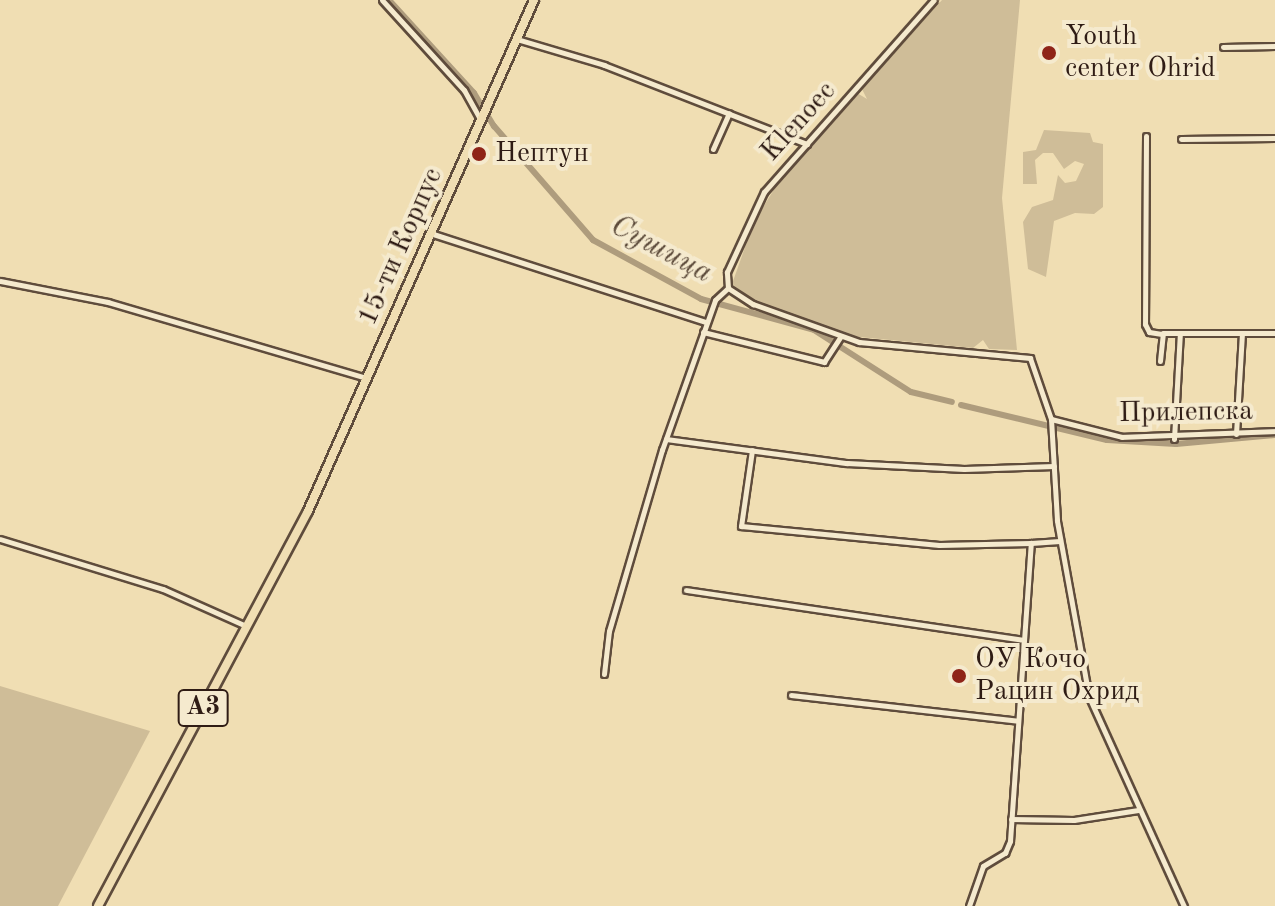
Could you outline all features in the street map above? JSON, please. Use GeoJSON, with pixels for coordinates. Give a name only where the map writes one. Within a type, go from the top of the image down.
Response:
{"type":"FeatureCollection","features":[{"type":"Feature","properties":{"kind":"main road","name":"15-ти Корпус"},"geometry":{"type":"LineString","coordinates":[[247,627],[308,511],[534,0]]}},
{"type":"Feature","properties":{"kind":"main road","name":"A3"},"geometry":{"type":"LineString","coordinates":[[98,906],[247,627]]}},
{"type":"Feature","properties":{"kind":"street"},"geometry":{"type":"LineString","coordinates":[[382,0],[464,90],[482,118]]}},
{"type":"Feature","properties":{"kind":"street","name":"Klenoec"},"geometry":{"type":"LineString","coordinates":[[728,288],[727,272],[760,199],[934,0]]}},
{"type":"Feature","properties":{"kind":"street"},"geometry":{"type":"LineString","coordinates":[[517,39],[729,113],[807,144]]}},
{"type":"Feature","properties":{"kind":"street"},"geometry":{"type":"LineString","coordinates":[[1223,47],[1275,46]]}},
{"type":"Feature","properties":{"kind":"street"},"geometry":{"type":"LineString","coordinates":[[713,149],[729,113]]}},
{"type":"Feature","properties":{"kind":"street"},"geometry":{"type":"LineString","coordinates":[[1146,136],[1145,324],[1149,332],[1275,333]]}},
{"type":"Feature","properties":{"kind":"street"},"geometry":{"type":"LineString","coordinates":[[1181,139],[1275,138]]}},
{"type":"Feature","properties":{"kind":"street"},"geometry":{"type":"LineString","coordinates":[[430,233],[706,322]]}},
{"type":"Feature","properties":{"kind":"street"},"geometry":{"type":"LineString","coordinates":[[0,281],[108,302],[368,378]]}},
{"type":"Feature","properties":{"kind":"street"},"geometry":{"type":"LineString","coordinates":[[604,674],[609,631],[666,439],[715,300],[728,288],[741,299],[837,343],[1025,355],[1051,419],[1060,541],[1089,697],[1184,906]]}},
{"type":"Feature","properties":{"kind":"street"},"geometry":{"type":"LineString","coordinates":[[703,332],[824,362],[837,343]]}},
{"type":"Feature","properties":{"kind":"street"},"geometry":{"type":"LineString","coordinates":[[1174,439],[1180,333]]}},
{"type":"Feature","properties":{"kind":"street"},"geometry":{"type":"LineString","coordinates":[[1236,434],[1242,333]]}},
{"type":"Feature","properties":{"kind":"street"},"geometry":{"type":"LineString","coordinates":[[1160,361],[1162,334]]}},
{"type":"Feature","properties":{"kind":"street","name":"Прилепска"},"geometry":{"type":"LineString","coordinates":[[1051,419],[1122,437],[1174,439],[1275,431]]}},
{"type":"Feature","properties":{"kind":"street"},"geometry":{"type":"LineString","coordinates":[[666,439],[899,466],[1054,466]]}},
{"type":"Feature","properties":{"kind":"street"},"geometry":{"type":"LineString","coordinates":[[752,450],[741,526],[939,545],[1060,541]]}},
{"type":"Feature","properties":{"kind":"street"},"geometry":{"type":"LineString","coordinates":[[0,539],[163,589],[247,627]]}},
{"type":"Feature","properties":{"kind":"street"},"geometry":{"type":"LineString","coordinates":[[969,906],[983,866],[1008,849],[1031,543]]}},
{"type":"Feature","properties":{"kind":"street"},"geometry":{"type":"LineString","coordinates":[[686,590],[1023,640]]}},
{"type":"Feature","properties":{"kind":"street"},"geometry":{"type":"LineString","coordinates":[[791,695],[1018,721]]}},
{"type":"Feature","properties":{"kind":"street"},"geometry":{"type":"LineString","coordinates":[[1011,819],[1074,820],[1138,810]]}},
{"type":"Feature","properties":{"kind":"shaded area"},"geometry":{"type":"Polygon","coordinates":[[[942,0],[1020,0],[1002,198],[1017,350],[989,349],[983,340],[973,348],[849,336],[751,299],[732,284],[754,222],[781,178],[857,93],[867,99],[862,89],[942,0]]]}},
{"type":"Feature","properties":{"kind":"shaded area"},"geometry":{"type":"Polygon","coordinates":[[[1044,130],[1090,133],[1093,142],[1103,144],[1103,207],[1094,214],[1075,213],[1054,221],[1046,277],[1028,269],[1023,222],[1032,207],[1053,200],[1058,175],[1065,183],[1076,181],[1084,164],[1075,161],[1064,169],[1053,153],[1043,153],[1035,160],[1037,184],[1023,184],[1023,152],[1036,150],[1044,130]]]}},
{"type":"Feature","properties":{"kind":"shaded area"},"geometry":{"type":"Polygon","coordinates":[[[0,686],[150,731],[58,906],[0,906],[0,686]]]}},
{"type":"Feature","properties":{"kind":"waterway","name":"Сушица"},"geometry":{"type":"LineString","coordinates":[[389,0],[474,93],[494,126],[593,240],[701,299],[814,330],[911,392],[952,402]]}},
{"type":"Feature","properties":{"kind":"waterway","name":"Сушица"},"geometry":{"type":"LineString","coordinates":[[961,405],[1107,440],[1176,444],[1275,435]]}},
{"type":"Feature","properties":{"kind":"place","name":"Youth center Ohrid"},"geometry":{"type":"Point","coordinates":[1049,53]}},
{"type":"Feature","properties":{"kind":"place","name":"Нептун"},"geometry":{"type":"Point","coordinates":[479,154]}},
{"type":"Feature","properties":{"kind":"place","name":"ОУ Кочо Рацин Охрид"},"geometry":{"type":"Point","coordinates":[959,676]}}]}
